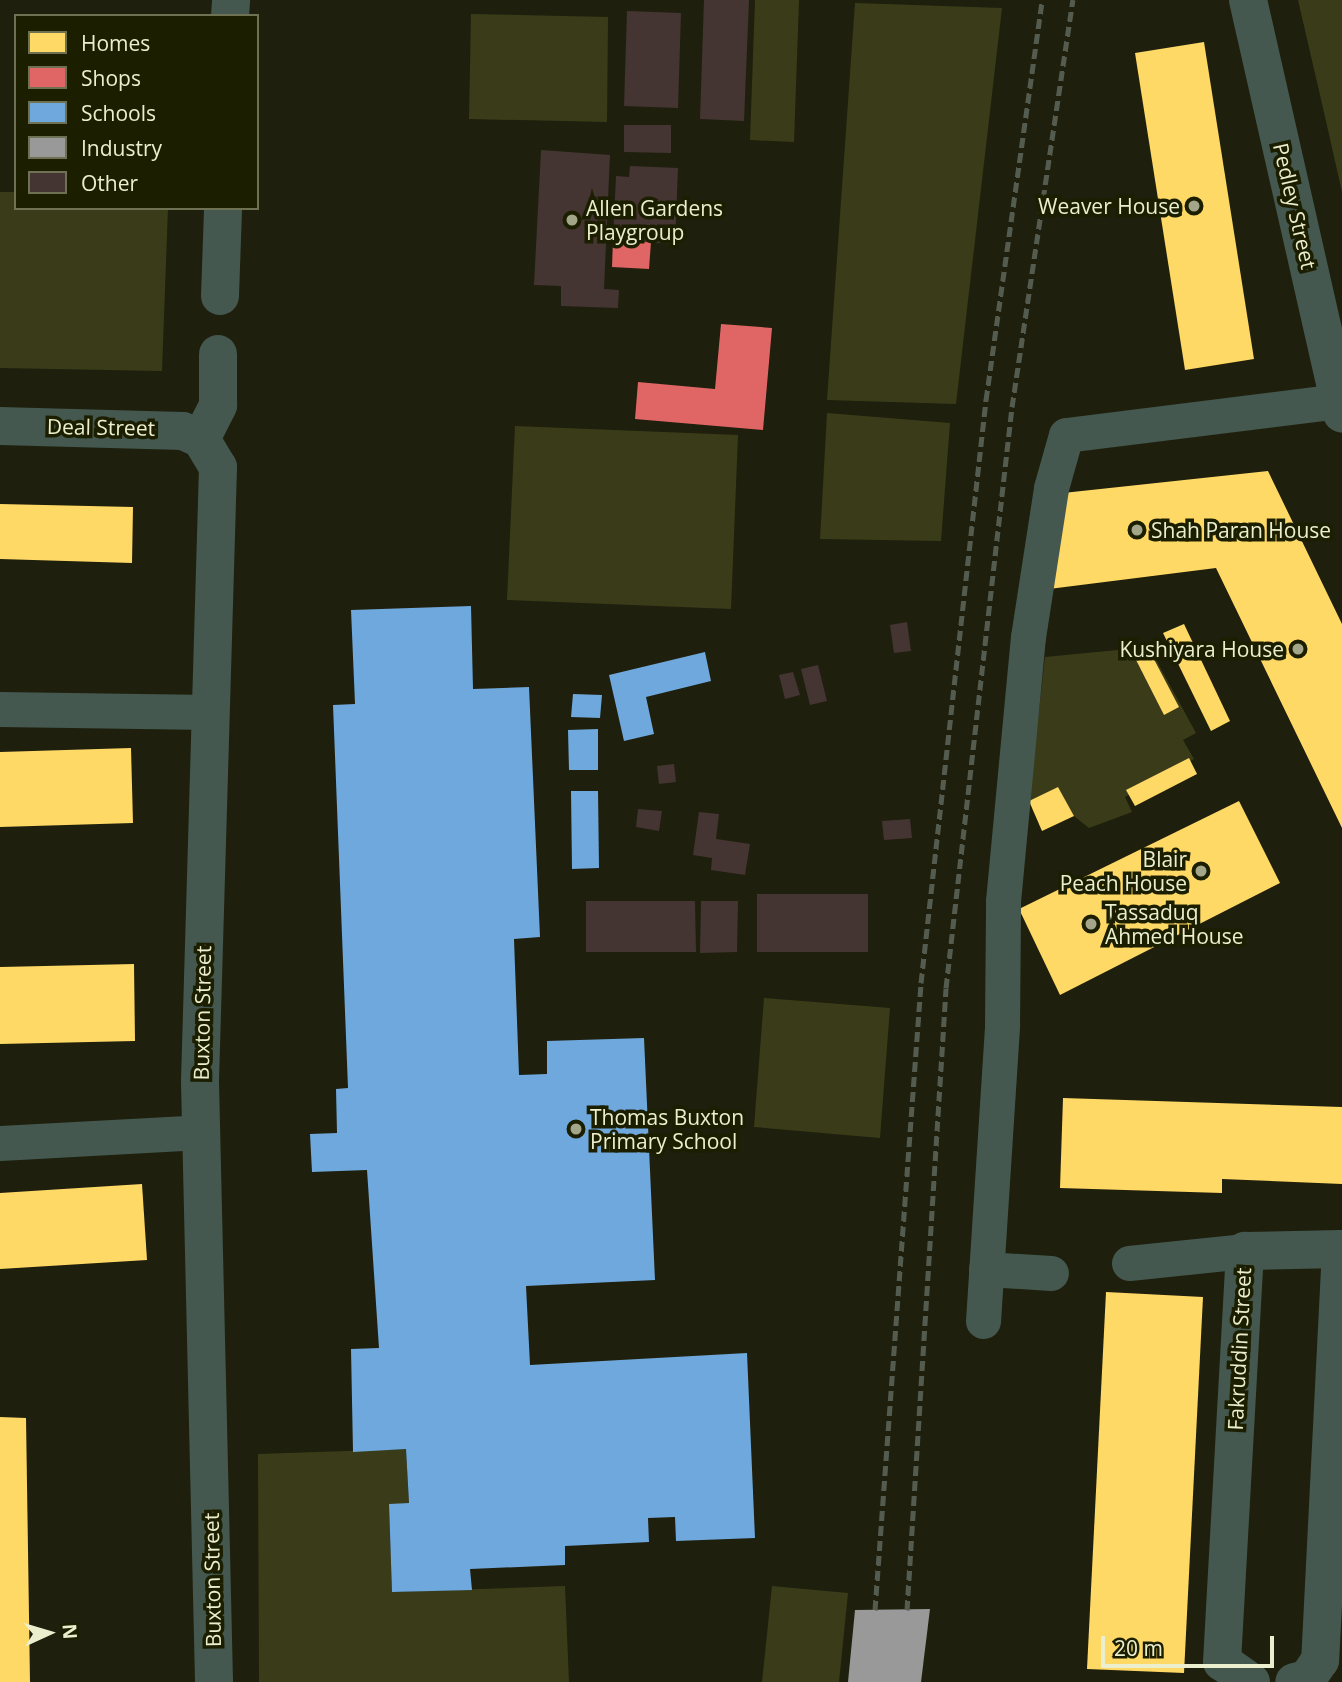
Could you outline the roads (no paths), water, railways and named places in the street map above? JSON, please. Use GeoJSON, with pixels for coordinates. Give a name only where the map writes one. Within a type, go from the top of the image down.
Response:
{"type":"FeatureCollection","features":[{"type":"Feature","properties":{"kind":"street","name":"Pedley Street"},"geometry":{"type":"LineString","coordinates":[[1248,0],[1340,407]]}},
{"type":"Feature","properties":{"kind":"street"},"geometry":{"type":"LineString","coordinates":[[220,296],[223,210]]}},
{"type":"Feature","properties":{"kind":"street"},"geometry":{"type":"LineString","coordinates":[[201,439],[218,405],[218,354]]}},
{"type":"Feature","properties":{"kind":"street","name":"Deal Street"},"geometry":{"type":"LineString","coordinates":[[0,426],[158,428],[201,439]]}},
{"type":"Feature","properties":{"kind":"street","name":"Buxton Street"},"geometry":{"type":"LineString","coordinates":[[201,439],[215,458],[220,477],[210,712],[201,1132],[214,1682]]}},
{"type":"Feature","properties":{"kind":"street","name":"Fakruddin Street"},"geometry":{"type":"LineString","coordinates":[[1251,1682],[1223,1662],[1245,1251],[1341,1249],[1320,1660],[1307,1679],[1294,1682]]}},
{"type":"Feature","properties":{"kind":"lane"},"geometry":{"type":"LineString","coordinates":[[983,1321],[1002,1025],[1003,901],[1028,637],[1051,488],[1066,435],[1340,407]]}},
{"type":"Feature","properties":{"kind":"lane"},"geometry":{"type":"LineString","coordinates":[[0,709],[210,712]]}},
{"type":"Feature","properties":{"kind":"lane"},"geometry":{"type":"LineString","coordinates":[[0,1143],[201,1132]]}},
{"type":"Feature","properties":{"kind":"lane"},"geometry":{"type":"LineString","coordinates":[[1129,1263],[1245,1251]]}},
{"type":"Feature","properties":{"kind":"lane"},"geometry":{"type":"LineString","coordinates":[[986,1269],[1051,1273]]}},
{"type":"Feature","properties":{"kind":"railway"},"geometry":{"type":"LineString","coordinates":[[875,1610],[921,983],[986,400],[1042,0]]}},
{"type":"Feature","properties":{"kind":"railway"},"geometry":{"type":"LineString","coordinates":[[907,1610],[946,988],[1012,407],[1073,0]]}},
{"type":"Feature","properties":{"kind":"place","name":"Weaver House"},"geometry":{"type":"Point","coordinates":[1194,206]}},
{"type":"Feature","properties":{"kind":"place","name":"Allen Gardens Playgroup"},"geometry":{"type":"Point","coordinates":[572,220]}},
{"type":"Feature","properties":{"kind":"place","name":"Shah Paran House"},"geometry":{"type":"Point","coordinates":[1137,530]}},
{"type":"Feature","properties":{"kind":"place","name":"Kushiyara House"},"geometry":{"type":"Point","coordinates":[1298,649]}},
{"type":"Feature","properties":{"kind":"place","name":"Blair Peach House"},"geometry":{"type":"Point","coordinates":[1201,871]}},
{"type":"Feature","properties":{"kind":"place","name":"Tassaduq Ahmed House"},"geometry":{"type":"Point","coordinates":[1091,924]}},
{"type":"Feature","properties":{"kind":"place","name":"Thomas Buxton Primary School"},"geometry":{"type":"Point","coordinates":[576,1129]}}]}
